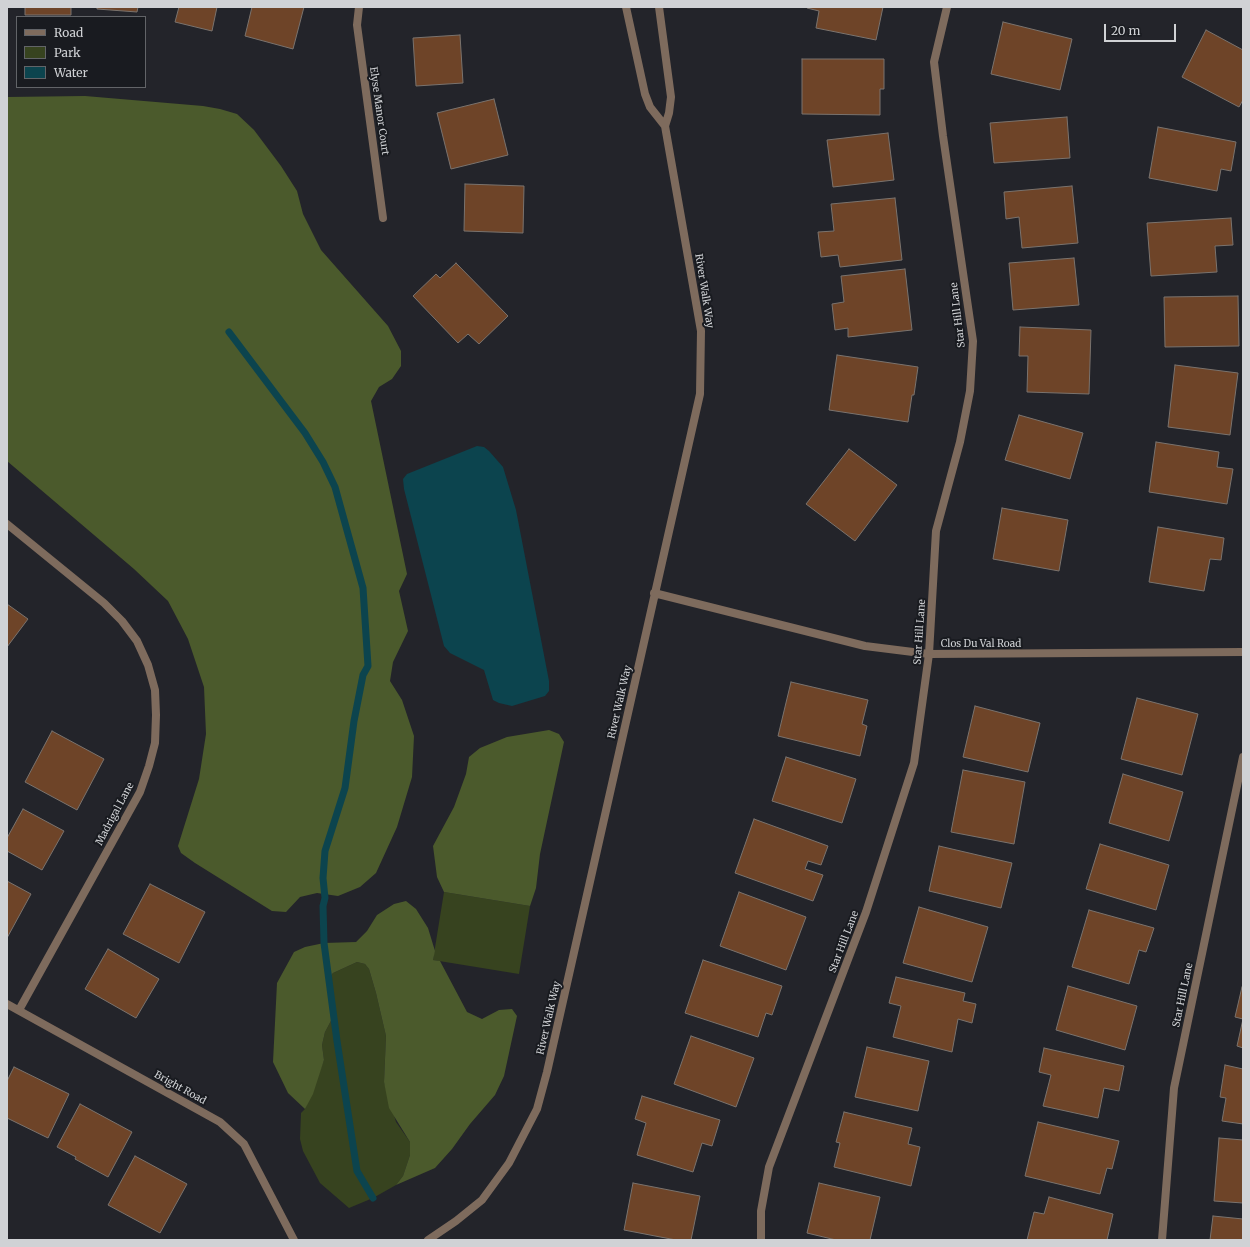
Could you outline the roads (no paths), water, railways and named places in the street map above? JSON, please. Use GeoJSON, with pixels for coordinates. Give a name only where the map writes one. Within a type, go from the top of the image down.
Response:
{"type":"FeatureCollection","features":[{"type":"Feature","properties":{"kind":"street","name":"Elyse Manor Court"},"geometry":{"type":"LineString","coordinates":[[359,7],[357,24],[383,218]]}},
{"type":"Feature","properties":{"kind":"street","name":"River Walk Way"},"geometry":{"type":"LineString","coordinates":[[626,7],[645,94],[650,107],[665,126]]}},
{"type":"Feature","properties":{"kind":"street","name":"River Walk Way"},"geometry":{"type":"LineString","coordinates":[[428,1240],[456,1221],[482,1200],[509,1163],[537,1109],[549,1064],[700,394],[701,331],[665,126],[669,113],[671,97],[659,7]]}},
{"type":"Feature","properties":{"kind":"street","name":"Star Hill Lane"},"geometry":{"type":"LineString","coordinates":[[761,1240],[761,1211],[769,1167],[866,912],[914,763],[929,654],[936,531],[960,442],[969,398],[973,341],[944,144],[934,62],[947,7]]}},
{"type":"Feature","properties":{"kind":"street","name":"Madrigal Lane"},"geometry":{"type":"LineString","coordinates":[[7,524],[104,603],[122,621],[137,641],[148,665],[155,690],[156,715],[155,743],[140,792],[19,1010]]}},
{"type":"Feature","properties":{"kind":"street","name":"Clos Du Val Road"},"geometry":{"type":"LineString","coordinates":[[654,593],[865,646],[929,654],[1243,652]]}},
{"type":"Feature","properties":{"kind":"street","name":"Star Hill Lane"},"geometry":{"type":"LineString","coordinates":[[1162,1240],[1174,1088],[1243,756]]}},
{"type":"Feature","properties":{"kind":"street","name":"Bright Road"},"geometry":{"type":"LineString","coordinates":[[7,1004],[220,1122],[244,1144],[294,1240]]}},
{"type":"Feature","properties":{"kind":"water"},"geometry":{"type":"Polygon","coordinates":[[[477,446],[484,447],[489,451],[503,467],[516,510],[549,681],[549,691],[545,696],[512,706],[493,700],[484,670],[450,653],[444,646],[404,489],[403,479],[407,474],[477,446]]]}},
{"type":"Feature","properties":{"kind":"waterway"},"geometry":{"type":"LineString","coordinates":[[229,332],[305,433],[323,462],[335,487],[363,588],[368,666],[363,675],[354,721],[345,788],[325,851],[323,878],[325,898],[323,906],[324,943],[357,1171],[373,1198]]}}]}
